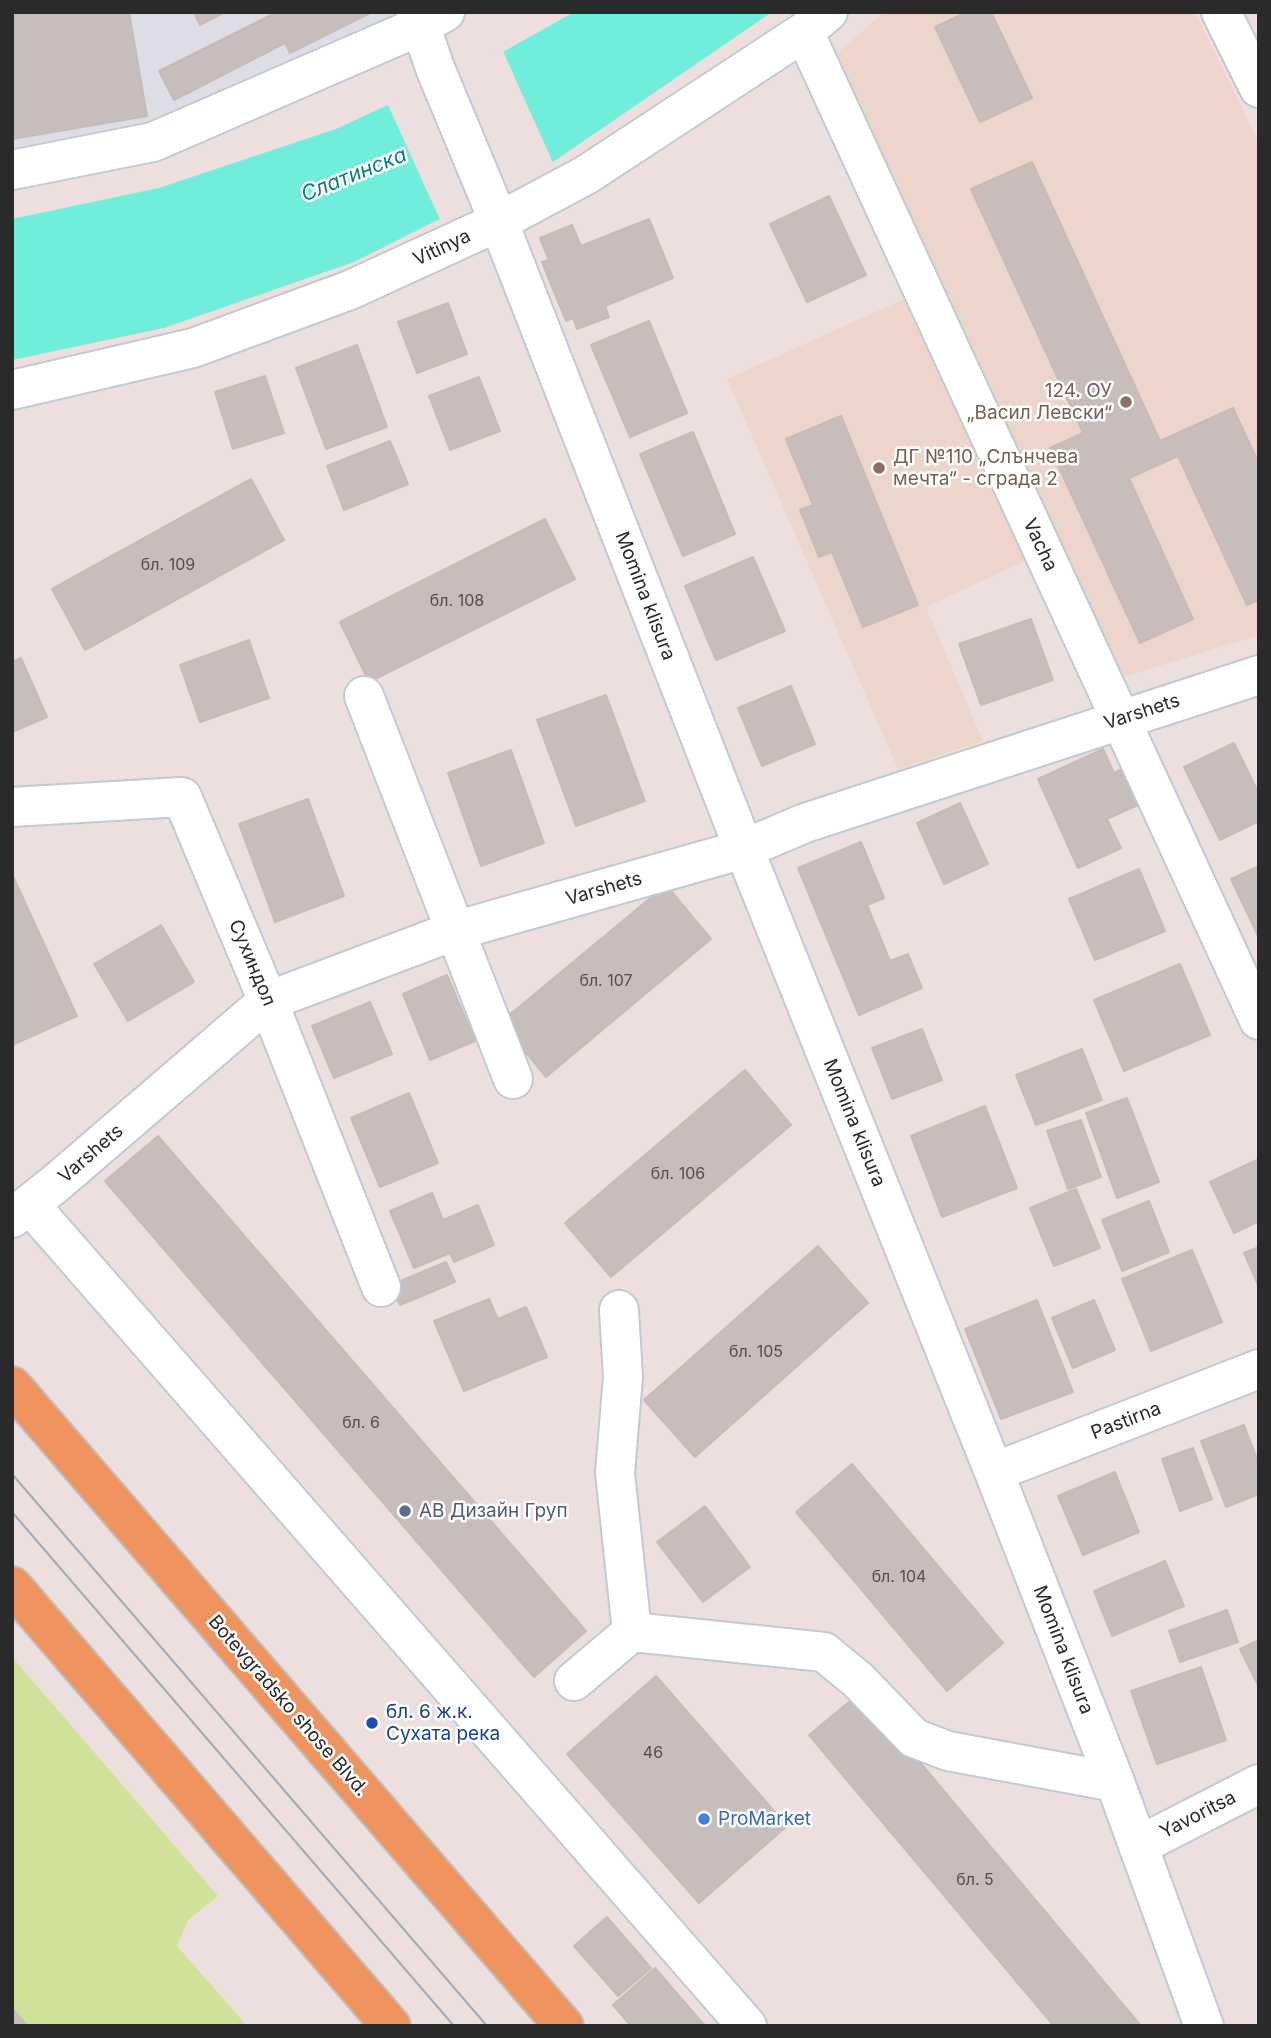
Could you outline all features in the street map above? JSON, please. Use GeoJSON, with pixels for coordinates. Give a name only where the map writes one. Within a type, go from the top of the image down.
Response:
{"type":"FeatureCollection","features":[{"type":"Feature","properties":{"kind":"main road","name":"Botevgradsko shose Blvd."},"geometry":{"type":"LineString","coordinates":[[12,1386],[564,2026]]}},
{"type":"Feature","properties":{"kind":"main road"},"geometry":{"type":"LineString","coordinates":[[12,1586],[391,2026]]}},
{"type":"Feature","properties":{"kind":"street","name":"Momina klisura"},"geometry":{"type":"LineString","coordinates":[[427,17],[435,68],[994,1472],[1115,1782],[1204,2026]]}},
{"type":"Feature","properties":{"kind":"street"},"geometry":{"type":"LineString","coordinates":[[12,170],[153,142],[427,17]]}},
{"type":"Feature","properties":{"kind":"street","name":"Vitinya"},"geometry":{"type":"LineString","coordinates":[[12,390],[193,348],[350,290],[495,214],[586,175],[816,22]]}},
{"type":"Feature","properties":{"kind":"street","name":"Vacha"},"geometry":{"type":"LineString","coordinates":[[816,22],[1120,719],[1259,1020]]}},
{"type":"Feature","properties":{"kind":"street"},"geometry":{"type":"LineString","coordinates":[[1236,22],[1259,88]]}},
{"type":"Feature","properties":{"kind":"street","name":"Varshets"},"geometry":{"type":"LineString","coordinates":[[21,1212],[268,1001],[454,931],[744,849],[805,823],[1259,675]]}},
{"type":"Feature","properties":{"kind":"street"},"geometry":{"type":"LineString","coordinates":[[364,696],[513,1079]]}},
{"type":"Feature","properties":{"kind":"street","name":"Сухиндол"},"geometry":{"type":"LineString","coordinates":[[12,807],[182,797],[268,1001],[381,1287]]}},
{"type":"Feature","properties":{"kind":"street"},"geometry":{"type":"LineString","coordinates":[[21,1212],[747,2026]]}},
{"type":"Feature","properties":{"kind":"street"},"geometry":{"type":"LineString","coordinates":[[619,1310],[623,1377],[615,1473],[632,1632]]}},
{"type":"Feature","properties":{"kind":"street","name":"Pastirna"},"geometry":{"type":"LineString","coordinates":[[994,1472],[1259,1369]]}},
{"type":"Feature","properties":{"kind":"street"},"geometry":{"type":"LineString","coordinates":[[574,1681],[632,1632],[824,1652],[858,1680],[914,1738],[948,1751],[1115,1782]]}},
{"type":"Feature","properties":{"kind":"street","name":"Yavoritsa"},"geometry":{"type":"LineString","coordinates":[[1138,1846],[1259,1784]]}},
{"type":"Feature","properties":{"kind":"shaded area"},"geometry":{"type":"Polygon","coordinates":[[[12,12],[416,12],[153,142],[12,170],[12,12]]]}},
{"type":"Feature","properties":{"kind":"shaded area","name":"124. ОУ „Васил Левски“"},"geometry":{"type":"Polygon","coordinates":[[[884,12],[1195,12],[1259,143],[1259,635],[1121,678],[834,56],[884,12]]]}},
{"type":"Feature","properties":{"kind":"shaded area","name":"ДГ №110 „Слънчева мечта“ - сграда 2"},"geometry":{"type":"Polygon","coordinates":[[[913,295],[1033,557],[926,607],[983,741],[898,769],[727,379],[913,295]]]}},
{"type":"Feature","properties":{"kind":"green space"},"geometry":{"type":"Polygon","coordinates":[[[12,1657],[218,1896],[188,1920],[177,1946],[247,2026],[27,2026],[12,2008],[12,1657]]]}},
{"type":"Feature","properties":{"kind":"water","name":"Слатинска"},"geometry":{"type":"Polygon","coordinates":[[[574,12],[772,12],[553,162],[354,262],[164,328],[12,360],[12,219],[159,188],[336,129],[503,52],[574,12]]]}},
{"type":"Feature","properties":{"kind":"pier"},"geometry":{"type":"Polygon","coordinates":[[[502,49],[554,165],[442,224],[387,103],[502,49]]]}},
{"type":"Feature","properties":{"kind":"building"},"geometry":{"type":"Polygon","coordinates":[[[12,12],[129,12],[147,116],[12,139],[12,12]]]}},
{"type":"Feature","properties":{"kind":"building"},"geometry":{"type":"Polygon","coordinates":[[[194,12],[225,12],[200,25],[194,12]]]}},
{"type":"Feature","properties":{"kind":"building"},"geometry":{"type":"Polygon","coordinates":[[[270,12],[372,12],[290,53],[270,12]]]}},
{"type":"Feature","properties":{"kind":"building"},"geometry":{"type":"Polygon","coordinates":[[[967,12],[991,12],[1032,98],[980,122],[935,27],[967,12]]]}},
{"type":"Feature","properties":{"kind":"building"},"geometry":{"type":"Polygon","coordinates":[[[271,15],[285,43],[174,100],[159,71],[271,15]]]}},
{"type":"Feature","properties":{"kind":"building"},"geometry":{"type":"Polygon","coordinates":[[[1032,162],[1160,441],[1233,408],[1259,464],[1259,600],[1247,605],[1178,456],[1129,478],[1193,619],[1140,643],[1050,448],[1083,433],[971,189],[1032,162]]]}},
{"type":"Feature","properties":{"kind":"building"},"geometry":{"type":"Polygon","coordinates":[[[829,196],[866,275],[807,302],[770,224],[829,196]]]}},
{"type":"Feature","properties":{"kind":"building"},"geometry":{"type":"Polygon","coordinates":[[[649,219],[673,278],[605,306],[609,317],[577,329],[573,318],[566,321],[542,262],[549,260],[540,238],[572,225],[581,246],[649,219]]]}},
{"type":"Feature","properties":{"kind":"building"},"geometry":{"type":"Polygon","coordinates":[[[448,303],[467,354],[417,373],[398,322],[448,303]]]}},
{"type":"Feature","properties":{"kind":"building"},"geometry":{"type":"Polygon","coordinates":[[[649,321],[687,413],[630,437],[591,345],[649,321]]]}},
{"type":"Feature","properties":{"kind":"building"},"geometry":{"type":"Polygon","coordinates":[[[357,345],[387,427],[326,449],[296,368],[357,345]]]}},
{"type":"Feature","properties":{"kind":"building"},"geometry":{"type":"Polygon","coordinates":[[[265,376],[284,433],[233,449],[215,392],[265,376]]]}},
{"type":"Feature","properties":{"kind":"building"},"geometry":{"type":"Polygon","coordinates":[[[479,377],[500,431],[450,450],[429,396],[479,377]]]}},
{"type":"Feature","properties":{"kind":"building"},"geometry":{"type":"Polygon","coordinates":[[[841,416],[918,605],[863,627],[832,552],[819,557],[800,510],[813,505],[786,439],[841,416]]]}},
{"type":"Feature","properties":{"kind":"building"},"geometry":{"type":"Polygon","coordinates":[[[693,432],[735,534],[683,556],[640,454],[693,432]]]}},
{"type":"Feature","properties":{"kind":"building"},"geometry":{"type":"Polygon","coordinates":[[[390,441],[408,484],[344,510],[327,466],[390,441]]]}},
{"type":"Feature","properties":{"kind":"building"},"geometry":{"type":"Polygon","coordinates":[[[251,479],[284,540],[85,650],[52,589],[251,479]]]}},
{"type":"Feature","properties":{"kind":"building"},"geometry":{"type":"Polygon","coordinates":[[[545,519],[575,579],[369,682],[340,622],[545,519]]]}},
{"type":"Feature","properties":{"kind":"building"},"geometry":{"type":"Polygon","coordinates":[[[753,557],[785,631],[716,660],[685,586],[753,557]]]}},
{"type":"Feature","properties":{"kind":"building"},"geometry":{"type":"Polygon","coordinates":[[[1031,619],[1053,680],[981,705],[959,644],[1031,619]]]}},
{"type":"Feature","properties":{"kind":"building"},"geometry":{"type":"Polygon","coordinates":[[[249,640],[269,698],[200,722],[180,665],[249,640]]]}},
{"type":"Feature","properties":{"kind":"building"},"geometry":{"type":"Polygon","coordinates":[[[21,658],[47,717],[12,732],[12,662],[21,658]]]}},
{"type":"Feature","properties":{"kind":"building"},"geometry":{"type":"Polygon","coordinates":[[[791,686],[815,744],[762,766],[738,708],[791,686]]]}},
{"type":"Feature","properties":{"kind":"building"},"geometry":{"type":"Polygon","coordinates":[[[606,695],[645,801],[576,826],[537,720],[606,695]]]}},
{"type":"Feature","properties":{"kind":"building"},"geometry":{"type":"Polygon","coordinates":[[[1234,743],[1259,794],[1259,821],[1220,840],[1184,767],[1234,743]]]}},
{"type":"Feature","properties":{"kind":"building"},"geometry":{"type":"Polygon","coordinates":[[[1103,749],[1114,773],[1122,769],[1138,805],[1107,819],[1121,848],[1078,868],[1038,779],[1103,749]]]}},
{"type":"Feature","properties":{"kind":"building"},"geometry":{"type":"Polygon","coordinates":[[[511,750],[544,843],[481,866],[448,773],[511,750]]]}},
{"type":"Feature","properties":{"kind":"building"},"geometry":{"type":"Polygon","coordinates":[[[308,799],[344,896],[275,922],[239,824],[308,799]]]}},
{"type":"Feature","properties":{"kind":"building"},"geometry":{"type":"Polygon","coordinates":[[[960,803],[988,864],[944,884],[917,823],[960,803]]]}},
{"type":"Feature","properties":{"kind":"building"},"geometry":{"type":"Polygon","coordinates":[[[861,842],[884,898],[867,905],[890,961],[908,954],[922,988],[859,1015],[798,868],[861,842]]]}},
{"type":"Feature","properties":{"kind":"building"},"geometry":{"type":"Polygon","coordinates":[[[1259,866],[1259,938],[1231,879],[1259,866]]]}},
{"type":"Feature","properties":{"kind":"building"},"geometry":{"type":"Polygon","coordinates":[[[1139,869],[1165,931],[1095,960],[1069,899],[1139,869]]]}},
{"type":"Feature","properties":{"kind":"building"},"geometry":{"type":"Polygon","coordinates":[[[12,874],[77,1016],[12,1045],[12,874]]]}},
{"type":"Feature","properties":{"kind":"building"},"geometry":{"type":"Polygon","coordinates":[[[666,885],[711,939],[546,1077],[501,1022],[666,885]]]}},
{"type":"Feature","properties":{"kind":"building"},"geometry":{"type":"Polygon","coordinates":[[[161,925],[194,982],[128,1021],[94,964],[161,925]]]}},
{"type":"Feature","properties":{"kind":"building"},"geometry":{"type":"Polygon","coordinates":[[[1180,964],[1210,1035],[1124,1071],[1094,1000],[1180,964]]]}},
{"type":"Feature","properties":{"kind":"building"},"geometry":{"type":"Polygon","coordinates":[[[447,975],[475,1041],[430,1060],[403,994],[447,975]]]}},
{"type":"Feature","properties":{"kind":"building"},"geometry":{"type":"Polygon","coordinates":[[[370,1002],[392,1054],[334,1078],[312,1026],[370,1002]]]}},
{"type":"Feature","properties":{"kind":"building"},"geometry":{"type":"Polygon","coordinates":[[[922,1029],[942,1080],[892,1099],[872,1048],[922,1029]]]}},
{"type":"Feature","properties":{"kind":"building"},"geometry":{"type":"Polygon","coordinates":[[[1082,1049],[1102,1100],[1036,1125],[1016,1075],[1082,1049]]]}},
{"type":"Feature","properties":{"kind":"building"},"geometry":{"type":"Polygon","coordinates":[[[745,1070],[791,1125],[611,1277],[565,1223],[745,1070]]]}},
{"type":"Feature","properties":{"kind":"building"},"geometry":{"type":"Polygon","coordinates":[[[409,1093],[438,1163],[380,1187],[351,1118],[409,1093]]]}},
{"type":"Feature","properties":{"kind":"building"},"geometry":{"type":"Polygon","coordinates":[[[1127,1098],[1159,1182],[1117,1198],[1086,1113],[1127,1098]]]}},
{"type":"Feature","properties":{"kind":"building"},"geometry":{"type":"Polygon","coordinates":[[[985,1106],[1017,1188],[942,1217],[911,1136],[985,1106]]]}},
{"type":"Feature","properties":{"kind":"building"},"geometry":{"type":"Polygon","coordinates":[[[1081,1120],[1101,1177],[1068,1189],[1047,1131],[1081,1120]]]}},
{"type":"Feature","properties":{"kind":"building"},"geometry":{"type":"Polygon","coordinates":[[[158,1136],[586,1631],[534,1677],[105,1181],[158,1136]]]}},
{"type":"Feature","properties":{"kind":"building"},"geometry":{"type":"Polygon","coordinates":[[[1259,1159],[1259,1221],[1234,1233],[1210,1182],[1259,1159]]]}},
{"type":"Feature","properties":{"kind":"building"},"geometry":{"type":"Polygon","coordinates":[[[1076,1189],[1100,1248],[1054,1266],[1030,1208],[1076,1189]]]}},
{"type":"Feature","properties":{"kind":"building"},"geometry":{"type":"Polygon","coordinates":[[[432,1193],[443,1220],[478,1205],[494,1245],[454,1262],[450,1253],[414,1268],[390,1211],[432,1193]]]}},
{"type":"Feature","properties":{"kind":"building"},"geometry":{"type":"Polygon","coordinates":[[[1149,1201],[1169,1252],[1122,1271],[1102,1220],[1149,1201]]]}},
{"type":"Feature","properties":{"kind":"building"},"geometry":{"type":"Polygon","coordinates":[[[818,1246],[868,1303],[695,1457],[644,1400],[818,1246]]]}},
{"type":"Feature","properties":{"kind":"building"},"geometry":{"type":"Polygon","coordinates":[[[1259,1247],[1259,1287],[1244,1253],[1259,1247]]]}},
{"type":"Feature","properties":{"kind":"building"},"geometry":{"type":"Polygon","coordinates":[[[1192,1250],[1222,1322],[1151,1351],[1122,1279],[1192,1250]]]}},
{"type":"Feature","properties":{"kind":"building"},"geometry":{"type":"Polygon","coordinates":[[[446,1262],[455,1282],[400,1305],[391,1285],[446,1262]]]}},
{"type":"Feature","properties":{"kind":"building"},"geometry":{"type":"Polygon","coordinates":[[[489,1299],[498,1319],[526,1307],[547,1357],[464,1391],[434,1321],[489,1299]]]}},
{"type":"Feature","properties":{"kind":"building"},"geometry":{"type":"Polygon","coordinates":[[[1037,1300],[1073,1392],[1001,1419],[965,1329],[1037,1300]]]}},
{"type":"Feature","properties":{"kind":"building"},"geometry":{"type":"Polygon","coordinates":[[[1094,1300],[1115,1350],[1073,1368],[1052,1318],[1094,1300]]]}},
{"type":"Feature","properties":{"kind":"building"},"geometry":{"type":"Polygon","coordinates":[[[1244,1425],[1259,1464],[1259,1494],[1226,1507],[1201,1441],[1244,1425]]]}},
{"type":"Feature","properties":{"kind":"building"},"geometry":{"type":"Polygon","coordinates":[[[1193,1448],[1212,1499],[1180,1511],[1162,1459],[1193,1448]]]}},
{"type":"Feature","properties":{"kind":"building"},"geometry":{"type":"Polygon","coordinates":[[[852,1464],[1003,1643],[947,1691],[796,1512],[852,1464]]]}},
{"type":"Feature","properties":{"kind":"building"},"geometry":{"type":"Polygon","coordinates":[[[1115,1472],[1139,1532],[1083,1555],[1058,1496],[1115,1472]]]}},
{"type":"Feature","properties":{"kind":"building"},"geometry":{"type":"Polygon","coordinates":[[[705,1506],[750,1567],[703,1602],[657,1542],[705,1506]]]}},
{"type":"Feature","properties":{"kind":"building"},"geometry":{"type":"Polygon","coordinates":[[[1165,1561],[1184,1606],[1112,1636],[1094,1591],[1165,1561]]]}},
{"type":"Feature","properties":{"kind":"building"},"geometry":{"type":"Polygon","coordinates":[[[1227,1610],[1238,1642],[1180,1662],[1169,1631],[1227,1610]]]}},
{"type":"Feature","properties":{"kind":"building"},"geometry":{"type":"Polygon","coordinates":[[[1259,1640],[1259,1687],[1240,1649],[1259,1640]]]}},
{"type":"Feature","properties":{"kind":"building"},"geometry":{"type":"Polygon","coordinates":[[[1201,1667],[1226,1740],[1157,1764],[1131,1691],[1201,1667]]]}},
{"type":"Feature","properties":{"kind":"building"},"geometry":{"type":"Polygon","coordinates":[[[656,1676],[787,1826],[699,1903],[567,1754],[656,1676]]]}},
{"type":"Feature","properties":{"kind":"building"},"geometry":{"type":"Polygon","coordinates":[[[861,1692],[1141,2026],[1054,2026],[809,1735],[861,1692]]]}},
{"type":"Feature","properties":{"kind":"building"},"geometry":{"type":"Polygon","coordinates":[[[607,1917],[651,1968],[618,1996],[574,1946],[607,1917]]]}},
{"type":"Feature","properties":{"kind":"building"},"geometry":{"type":"Polygon","coordinates":[[[655,1968],[705,2026],[631,2026],[613,2005],[655,1968]]]}},
{"type":"Feature","properties":{"kind":"building"},"geometry":{"type":"Polygon","coordinates":[[[12,2008],[27,2026],[12,2026],[12,2008]]]}},
{"type":"Feature","properties":{"kind":"tram line"},"geometry":{"type":"LineString","coordinates":[[12,1474],[487,2026]]}},
{"type":"Feature","properties":{"kind":"tram line"},"geometry":{"type":"LineString","coordinates":[[12,1512],[454,2026]]}},
{"type":"Feature","properties":{"kind":"place","name":"124. ОУ „Васил Левски“"},"geometry":{"type":"Point","coordinates":[1126,402]}},
{"type":"Feature","properties":{"kind":"place","name":"ДГ №110 „Слънчева мечта“ - сграда 2"},"geometry":{"type":"Point","coordinates":[879,468]}},
{"type":"Feature","properties":{"kind":"place","name":"АВ Дизайн Груп"},"geometry":{"type":"Point","coordinates":[405,1511]}},
{"type":"Feature","properties":{"kind":"place","name":"бл. 6 ж.к. Сухата река"},"geometry":{"type":"Point","coordinates":[372,1723]}},
{"type":"Feature","properties":{"kind":"place","name":"ProMarket"},"geometry":{"type":"Point","coordinates":[704,1819]}}]}
